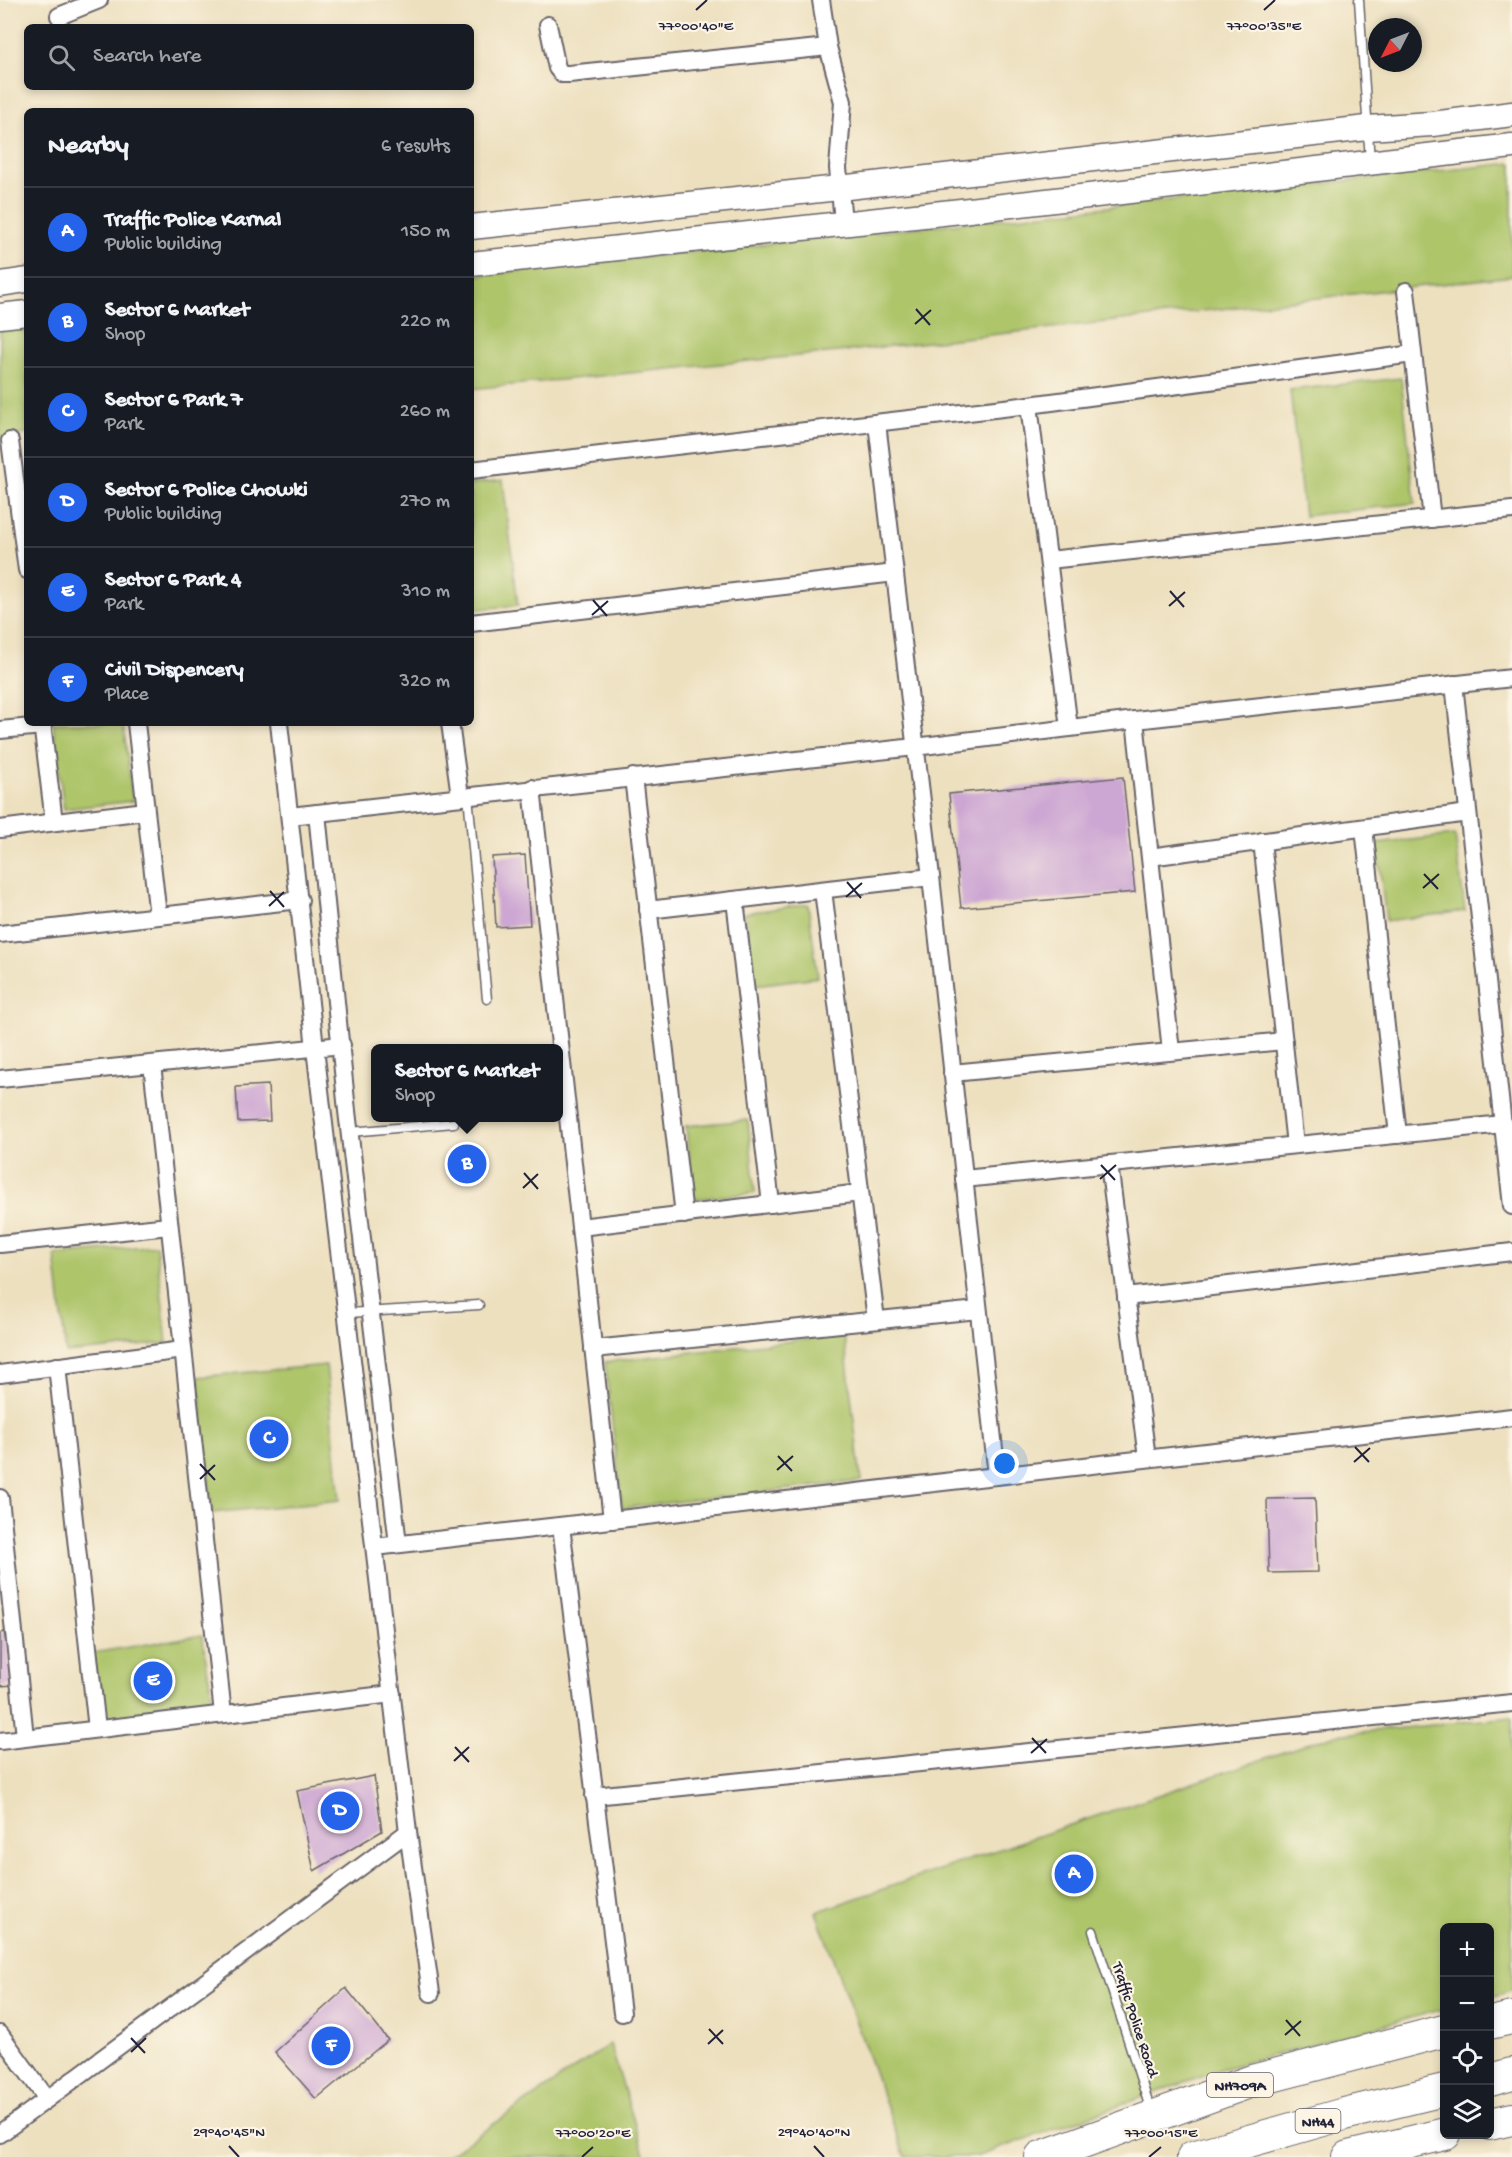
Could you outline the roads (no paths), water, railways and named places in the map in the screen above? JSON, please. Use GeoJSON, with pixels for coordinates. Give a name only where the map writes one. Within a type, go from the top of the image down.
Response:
{"type":"FeatureCollection","features":[{"type":"Feature","properties":{"kind":"highway"},"geometry":{"type":"LineString","coordinates":[[1494,2022],[1512,2018]]}},
{"type":"Feature","properties":{"kind":"highway","name":"NH709A"},"geometry":{"type":"LineString","coordinates":[[1041,2157],[1252,2081],[1440,2032]]}},
{"type":"Feature","properties":{"kind":"highway"},"geometry":{"type":"LineString","coordinates":[[1494,2079],[1512,2074]]}},
{"type":"Feature","properties":{"kind":"highway","name":"NH44"},"geometry":{"type":"LineString","coordinates":[[1193,2157],[1344,2114],[1440,2091]]}},
{"type":"Feature","properties":{"kind":"highway"},"geometry":{"type":"LineString","coordinates":[[1494,2123],[1512,2120]]}},
{"type":"Feature","properties":{"kind":"highway"},"geometry":{"type":"LineString","coordinates":[[1348,2157],[1440,2135]]}},
{"type":"Feature","properties":{"kind":"street"},"geometry":{"type":"LineString","coordinates":[[59,16],[99,0]]}},
{"type":"Feature","properties":{"kind":"street"},"geometry":{"type":"LineString","coordinates":[[821,0],[828,47],[843,102],[838,149],[843,222]]}},
{"type":"Feature","properties":{"kind":"street"},"geometry":{"type":"LineString","coordinates":[[548,25],[557,68],[562,74],[828,47]]}},
{"type":"Feature","properties":{"kind":"street"},"geometry":{"type":"LineString","coordinates":[[474,227],[1512,114]]}},
{"type":"Feature","properties":{"kind":"street"},"geometry":{"type":"LineString","coordinates":[[474,264],[843,222],[973,210],[1512,146]]}},
{"type":"Feature","properties":{"kind":"street"},"geometry":{"type":"LineString","coordinates":[[0,284],[24,280]]}},
{"type":"Feature","properties":{"kind":"street"},"geometry":{"type":"LineString","coordinates":[[1407,291],[1432,519]]}},
{"type":"Feature","properties":{"kind":"street"},"geometry":{"type":"LineString","coordinates":[[0,316],[24,313]]}},
{"type":"Feature","properties":{"kind":"street"},"geometry":{"type":"LineString","coordinates":[[474,470],[1029,405],[1413,354]]}},
{"type":"Feature","properties":{"kind":"street"},"geometry":{"type":"LineString","coordinates":[[1029,405],[1069,728]]}},
{"type":"Feature","properties":{"kind":"street"},"geometry":{"type":"LineString","coordinates":[[877,423],[931,877],[997,1476]]}},
{"type":"Feature","properties":{"kind":"street"},"geometry":{"type":"LineString","coordinates":[[10,441],[24,531]]}},
{"type":"Feature","properties":{"kind":"street"},"geometry":{"type":"LineString","coordinates":[[1049,560],[1512,510]]}},
{"type":"Feature","properties":{"kind":"street"},"geometry":{"type":"LineString","coordinates":[[474,623],[895,573]]}},
{"type":"Feature","properties":{"kind":"street"},"geometry":{"type":"LineString","coordinates":[[290,816],[1512,678]]}},
{"type":"Feature","properties":{"kind":"street"},"geometry":{"type":"LineString","coordinates":[[1454,684],[1512,1206]]}},
{"type":"Feature","properties":{"kind":"street"},"geometry":{"type":"LineString","coordinates":[[1135,720],[1171,1052]]}},
{"type":"Feature","properties":{"kind":"street"},"geometry":{"type":"LineString","coordinates":[[0,730],[28,726]]}},
{"type":"Feature","properties":{"kind":"street"},"geometry":{"type":"LineString","coordinates":[[42,726],[54,822]]}},
{"type":"Feature","properties":{"kind":"street"},"geometry":{"type":"LineString","coordinates":[[136,726],[158,916]]}},
{"type":"Feature","properties":{"kind":"street"},"geometry":{"type":"LineString","coordinates":[[279,726],[408,1832],[431,1993]]}},
{"type":"Feature","properties":{"kind":"street"},"geometry":{"type":"LineString","coordinates":[[451,726],[464,796]]}},
{"type":"Feature","properties":{"kind":"street"},"geometry":{"type":"LineString","coordinates":[[633,777],[684,1215]]}},
{"type":"Feature","properties":{"kind":"street"},"geometry":{"type":"LineString","coordinates":[[532,788],[560,1044]]}},
{"type":"Feature","properties":{"kind":"street"},"geometry":{"type":"LineString","coordinates":[[0,829],[145,811]]}},
{"type":"Feature","properties":{"kind":"street"},"geometry":{"type":"LineString","coordinates":[[317,813],[350,1132],[398,1544]]}},
{"type":"Feature","properties":{"kind":"street"},"geometry":{"type":"LineString","coordinates":[[1150,856],[1468,813]]}},
{"type":"Feature","properties":{"kind":"street"},"geometry":{"type":"LineString","coordinates":[[1364,828],[1398,1135]]}},
{"type":"Feature","properties":{"kind":"street"},"geometry":{"type":"LineString","coordinates":[[1262,842],[1295,1145]]}},
{"type":"Feature","properties":{"kind":"street"},"geometry":{"type":"LineString","coordinates":[[648,910],[931,877]]}},
{"type":"Feature","properties":{"kind":"street"},"geometry":{"type":"LineString","coordinates":[[823,890],[876,1320]]}},
{"type":"Feature","properties":{"kind":"street"},"geometry":{"type":"LineString","coordinates":[[0,934],[300,900]]}},
{"type":"Feature","properties":{"kind":"street"},"geometry":{"type":"LineString","coordinates":[[735,900],[771,1204]]}},
{"type":"Feature","properties":{"kind":"street"},"geometry":{"type":"LineString","coordinates":[[952,1073],[1284,1041]]}},
{"type":"Feature","properties":{"kind":"street"},"geometry":{"type":"LineString","coordinates":[[0,1080],[342,1045]]}},
{"type":"Feature","properties":{"kind":"street"},"geometry":{"type":"LineString","coordinates":[[152,1064],[223,1714]]}},
{"type":"Feature","properties":{"kind":"street"},"geometry":{"type":"LineString","coordinates":[[563,1072],[612,1520]]}},
{"type":"Feature","properties":{"kind":"street"},"geometry":{"type":"LineString","coordinates":[[964,1179],[1503,1124]]}},
{"type":"Feature","properties":{"kind":"street"},"geometry":{"type":"LineString","coordinates":[[1109,1164],[1147,1458]]}},
{"type":"Feature","properties":{"kind":"street"},"geometry":{"type":"LineString","coordinates":[[580,1227],[860,1193]]}},
{"type":"Feature","properties":{"kind":"street"},"geometry":{"type":"LineString","coordinates":[[0,1244],[169,1226]]}},
{"type":"Feature","properties":{"kind":"street"},"geometry":{"type":"LineString","coordinates":[[1126,1297],[1512,1252]]}},
{"type":"Feature","properties":{"kind":"street"},"geometry":{"type":"LineString","coordinates":[[593,1349],[978,1310]]}},
{"type":"Feature","properties":{"kind":"street"},"geometry":{"type":"LineString","coordinates":[[0,1374],[183,1350]]}},
{"type":"Feature","properties":{"kind":"street"},"geometry":{"type":"LineString","coordinates":[[57,1366],[97,1729]]}},
{"type":"Feature","properties":{"kind":"street"},"geometry":{"type":"LineString","coordinates":[[375,1547],[1147,1458],[1511,1422]]}},
{"type":"Feature","properties":{"kind":"street"},"geometry":{"type":"LineString","coordinates":[[0,1498],[25,1737]]}},
{"type":"Feature","properties":{"kind":"street"},"geometry":{"type":"LineString","coordinates":[[561,1526],[622,2013]]}},
{"type":"Feature","properties":{"kind":"street"},"geometry":{"type":"LineString","coordinates":[[0,1741],[392,1694]]}},
{"type":"Feature","properties":{"kind":"street"},"geometry":{"type":"LineString","coordinates":[[594,1796],[1512,1703]]}},
{"type":"Feature","properties":{"kind":"street"},"geometry":{"type":"LineString","coordinates":[[0,2134],[408,1832]]}},
{"type":"Feature","properties":{"kind":"street"},"geometry":{"type":"LineString","coordinates":[[0,2034],[47,2099]]}},
{"type":"Feature","properties":{"kind":"lane"},"geometry":{"type":"LineString","coordinates":[[1359,0],[1370,164]]}},
{"type":"Feature","properties":{"kind":"lane"},"geometry":{"type":"LineString","coordinates":[[464,796],[487,999]]}},
{"type":"Feature","properties":{"kind":"lane"},"geometry":{"type":"LineString","coordinates":[[350,1132],[454,1123]]}},
{"type":"Feature","properties":{"kind":"lane"},"geometry":{"type":"LineString","coordinates":[[348,1313],[479,1305]]}},
{"type":"Feature","properties":{"kind":"lane","name":"Traffic Police Road"},"geometry":{"type":"LineString","coordinates":[[1093,1931],[1153,2117]]}},
{"type":"Feature","properties":{"kind":"place","name":"Sector 6 Market"},"geometry":{"type":"Point","coordinates":[467,1164]}},
{"type":"Feature","properties":{"kind":"place","name":"Sector 6 Park 7"},"geometry":{"type":"Point","coordinates":[269,1439]}},
{"type":"Feature","properties":{"kind":"place","name":"Sector 6 Park 4"},"geometry":{"type":"Point","coordinates":[153,1681]}},
{"type":"Feature","properties":{"kind":"place","name":"Sector 6 Police Chowki"},"geometry":{"type":"Point","coordinates":[340,1811]}},
{"type":"Feature","properties":{"kind":"place","name":"Traffic Police Karnal"},"geometry":{"type":"Point","coordinates":[1074,1874]}},
{"type":"Feature","properties":{"kind":"place","name":"Civil Dispencery"},"geometry":{"type":"Point","coordinates":[331,2046]}}]}
